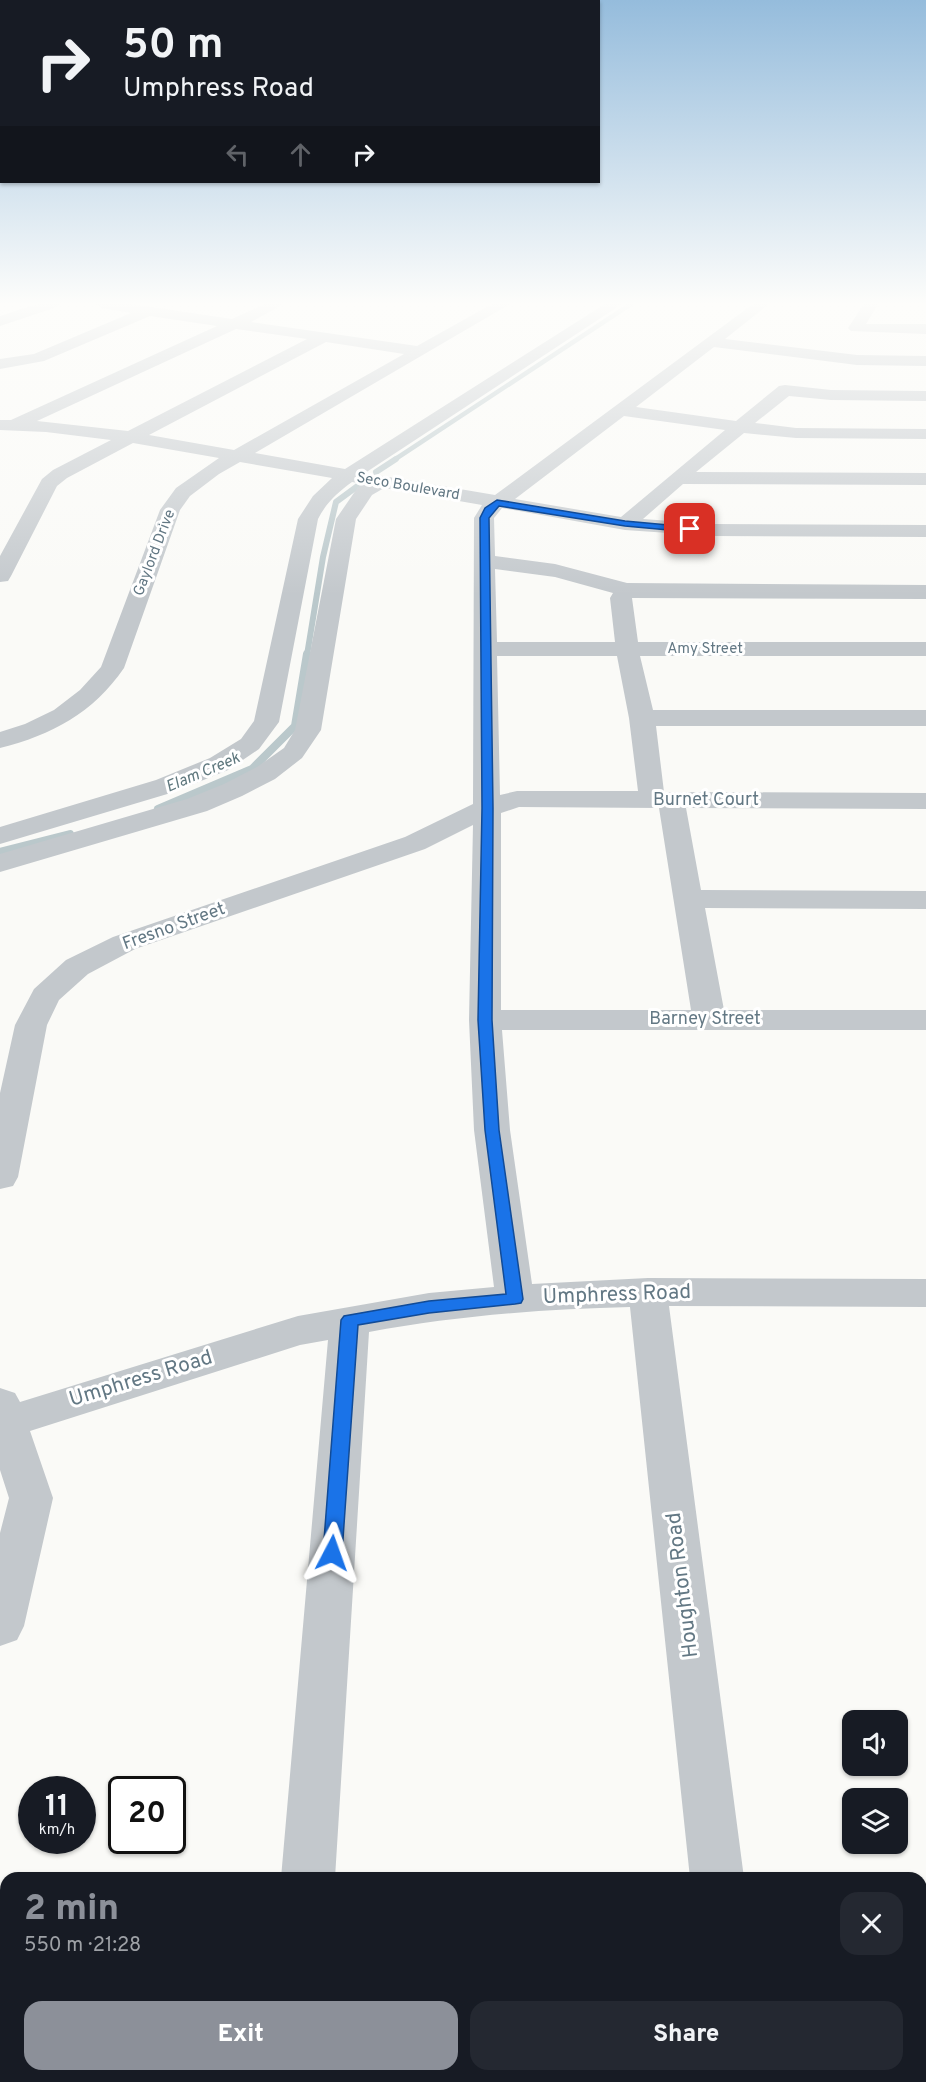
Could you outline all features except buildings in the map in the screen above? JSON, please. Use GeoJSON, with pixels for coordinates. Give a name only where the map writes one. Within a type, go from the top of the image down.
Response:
{"type":"FeatureCollection","features":[{"type":"Feature","properties":{"kind":"street"},"geometry":{"type":"LineString","coordinates":[[5,428],[64,401]]}},
{"type":"Feature","properties":{"kind":"street"},"geometry":{"type":"LineString","coordinates":[[0,576],[49,483],[60,474],[200,401]]}},
{"type":"Feature","properties":{"kind":"street","name":"Gaylord Drive"},"geometry":{"type":"LineString","coordinates":[[0,740],[43,725],[77,708],[99,686],[112,668],[170,510],[183,492],[212,470],[331,401]]}},
{"type":"Feature","properties":{"kind":"street"},"geometry":{"type":"LineString","coordinates":[[0,836],[165,786],[219,764],[250,744],[266,722],[308,519],[314,506],[322,495],[347,476],[464,401]]}},
{"type":"Feature","properties":{"kind":"street"},"geometry":{"type":"LineString","coordinates":[[515,1299],[492,1130],[485,1020],[487,808],[483,525],[488,510],[633,401]]}},
{"type":"Feature","properties":{"kind":"street"},"geometry":{"type":"LineString","coordinates":[[625,524],[771,401]]}},
{"type":"Feature","properties":{"kind":"street"},"geometry":{"type":"LineString","coordinates":[[621,410],[739,428],[795,433],[926,434]]}},
{"type":"Feature","properties":{"kind":"street","name":"Seco Boulevard"},"geometry":{"type":"LineString","coordinates":[[5,428],[77,430],[130,437],[625,524],[712,530],[926,531]]}},
{"type":"Feature","properties":{"kind":"street"},"geometry":{"type":"LineString","coordinates":[[678,478],[926,479]]}},
{"type":"Feature","properties":{"kind":"street"},"geometry":{"type":"LineString","coordinates":[[0,863],[197,805],[266,773],[293,753],[308,730],[346,519],[366,491],[380,482]]}},
{"type":"Feature","properties":{"kind":"street"},"geometry":{"type":"LineString","coordinates":[[483,562],[507,562],[601,581],[625,590],[926,592]]}},
{"type":"Feature","properties":{"kind":"street"},"geometry":{"type":"LineString","coordinates":[[625,590],[621,598],[627,649],[687,899],[709,1019]]}},
{"type":"Feature","properties":{"kind":"street","name":"Amy Street"},"geometry":{"type":"LineString","coordinates":[[485,649],[926,649]]}},
{"type":"Feature","properties":{"kind":"street"},"geometry":{"type":"LineString","coordinates":[[642,718],[926,718]]}},
{"type":"Feature","properties":{"kind":"street","name":"Burnet Court"},"geometry":{"type":"LineString","coordinates":[[487,808],[517,799],[926,801]]}},
{"type":"Feature","properties":{"kind":"street","name":"Fresno Street"},"geometry":{"type":"LineString","coordinates":[[0,1177],[31,1025],[45,996],[77,967],[124,943],[415,843],[487,808]]}},
{"type":"Feature","properties":{"kind":"street"},"geometry":{"type":"LineString","coordinates":[[687,899],[926,900]]}},
{"type":"Feature","properties":{"kind":"street","name":"Barney Street"},"geometry":{"type":"LineString","coordinates":[[485,1020],[926,1020]]}},
{"type":"Feature","properties":{"kind":"street","name":"Umphress Road"},"geometry":{"type":"LineString","coordinates":[[2,1416],[267,1339],[350,1320],[429,1307],[515,1299],[648,1292],[926,1293]]}},
{"type":"Feature","properties":{"kind":"street","name":"Houghton Road"},"geometry":{"type":"LineString","coordinates":[[648,1292],[716,1872]]}},
{"type":"Feature","properties":{"kind":"street"},"geometry":{"type":"LineString","coordinates":[[308,1872],[350,1320]]}},
{"type":"Feature","properties":{"kind":"street"},"geometry":{"type":"LineString","coordinates":[[0,1626],[31,1498],[2,1416]]}},
{"type":"Feature","properties":{"kind":"waterway","name":"Elam Creek"},"geometry":{"type":"LineString","coordinates":[[394,460],[483,401]]}},
{"type":"Feature","properties":{"kind":"waterway","name":"Elam Creek"},"geometry":{"type":"LineString","coordinates":[[376,472],[396,459]]}},
{"type":"Feature","properties":{"kind":"waterway","name":"Elam Creek"},"geometry":{"type":"LineString","coordinates":[[307,655],[323,557],[336,502],[359,485]]}},
{"type":"Feature","properties":{"kind":"waterway","name":"Elam Creek"},"geometry":{"type":"LineString","coordinates":[[158,809],[252,769],[295,726],[307,654]]}},
{"type":"Feature","properties":{"kind":"waterway","name":"Elam Creek"},"geometry":{"type":"LineString","coordinates":[[0,852],[70,834]]}},
{"type":"Feature","properties":{"kind":"route"},"geometry":{"type":"LineString","coordinates":[[332,1553],[350,1320],[429,1307],[515,1299],[492,1130],[485,1020],[487,808],[484,518],[488,510],[497,503],[625,524],[690,529]]}}]}
